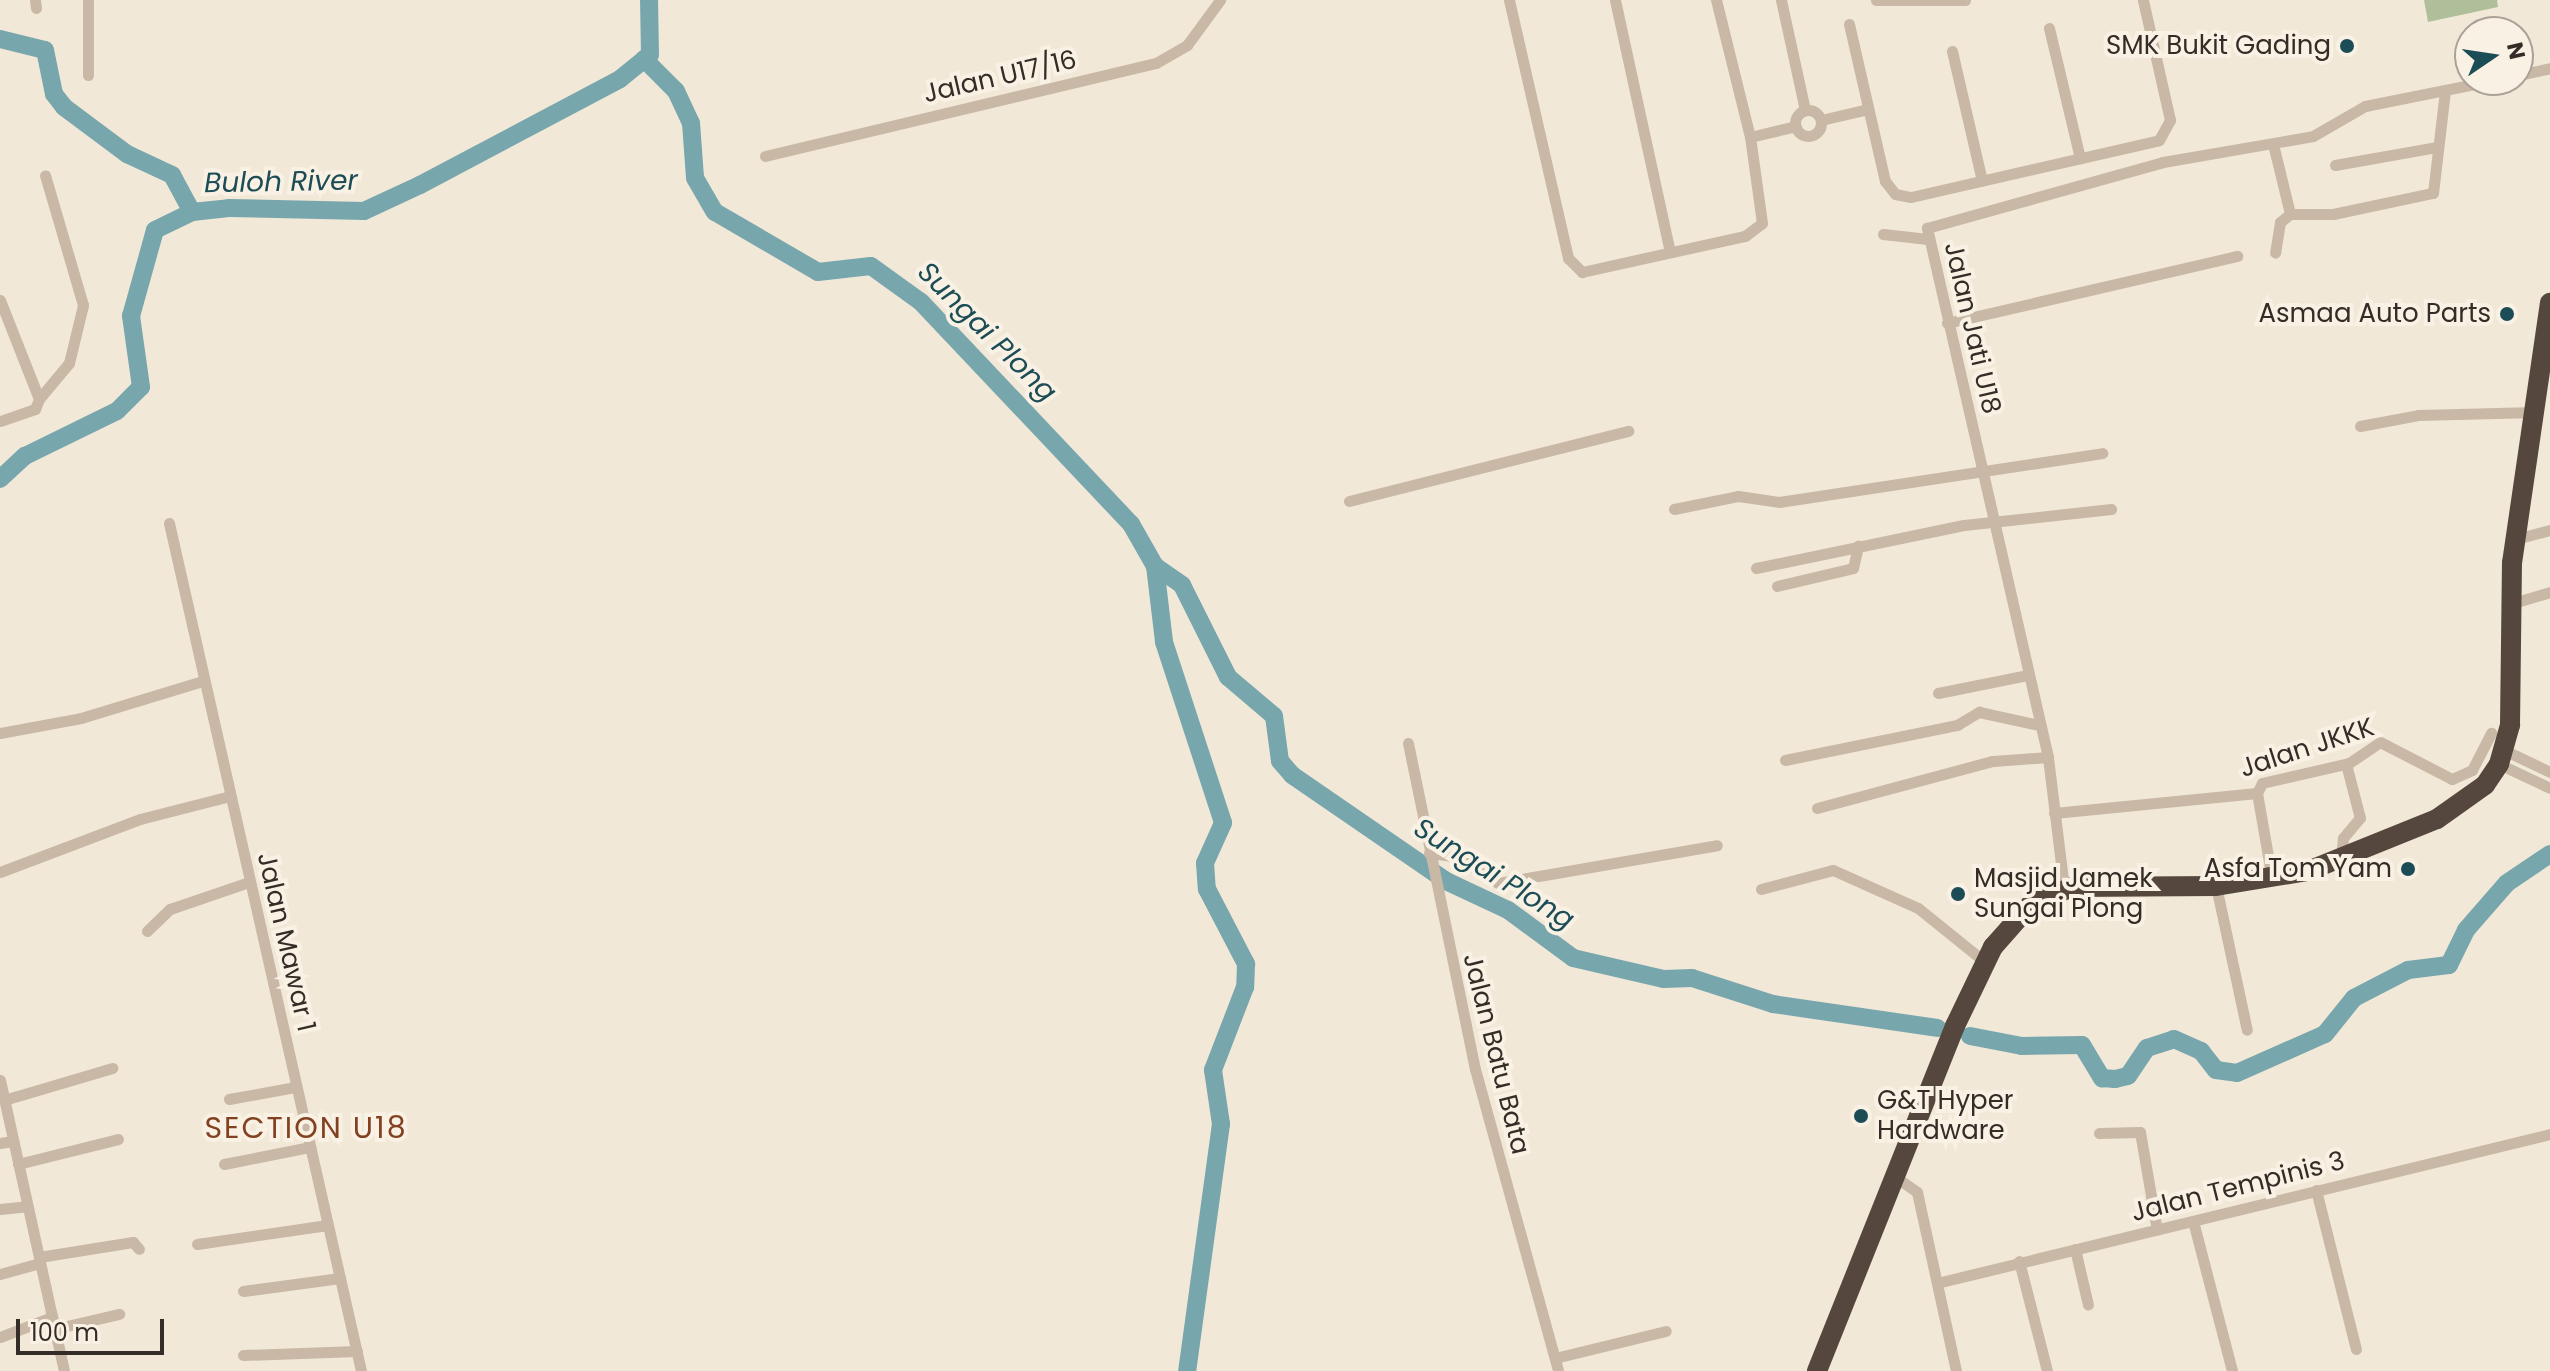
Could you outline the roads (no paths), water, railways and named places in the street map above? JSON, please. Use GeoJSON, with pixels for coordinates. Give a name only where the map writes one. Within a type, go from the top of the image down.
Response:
{"type":"FeatureCollection","features":[{"type":"Feature","properties":{"kind":"highway"},"geometry":{"type":"LineString","coordinates":[[1817,1371],[1985,962],[2021,914],[2064,888],[2216,886],[2272,879],[2341,861],[2461,805],[2502,758],[2516,539],[2547,346],[2550,303]]}},
{"type":"Feature","properties":{"kind":"street"},"geometry":{"type":"LineString","coordinates":[[88,0],[88,75]]}},
{"type":"Feature","properties":{"kind":"street","name":"Jalan U17/16"},"geometry":{"type":"LineString","coordinates":[[765,156],[1156,63],[1187,45],[1220,0]]}},
{"type":"Feature","properties":{"kind":"street"},"geometry":{"type":"LineString","coordinates":[[1509,0],[1568,258],[1582,272],[1745,236],[1762,223],[1750,137],[1716,0]]}},
{"type":"Feature","properties":{"kind":"street"},"geometry":{"type":"LineString","coordinates":[[1615,0],[1670,252]]}},
{"type":"Feature","properties":{"kind":"street"},"geometry":{"type":"LineString","coordinates":[[1781,0],[1805,110],[1796,126]]}},
{"type":"Feature","properties":{"kind":"street"},"geometry":{"type":"LineString","coordinates":[[1876,0],[1965,0]]}},
{"type":"Feature","properties":{"kind":"street"},"geometry":{"type":"LineString","coordinates":[[1849,24],[1868,109],[1895,194],[1911,197],[2080,158],[2168,132],[2143,0]]}},
{"type":"Feature","properties":{"kind":"street"},"geometry":{"type":"LineString","coordinates":[[2049,28],[2080,158]]}},
{"type":"Feature","properties":{"kind":"street"},"geometry":{"type":"LineString","coordinates":[[1952,51],[1982,181]]}},
{"type":"Feature","properties":{"kind":"street","name":"Jalan Jati U18"},"geometry":{"type":"LineString","coordinates":[[2064,888],[2048,757],[1927,228],[1943,218],[2061,194],[2163,162],[2313,136],[2365,106],[2454,89]]}},
{"type":"Feature","properties":{"kind":"street"},"geometry":{"type":"LineString","coordinates":[[2275,253],[2280,222],[2290,214],[2424,198],[2438,187],[2437,147],[2445,91]]}},
{"type":"Feature","properties":{"kind":"street"},"geometry":{"type":"LineString","coordinates":[[1805,110],[1821,120],[1868,109]]}},
{"type":"Feature","properties":{"kind":"street"},"geometry":{"type":"LineString","coordinates":[[1750,137],[1796,126],[1814,135],[1821,120]]}},
{"type":"Feature","properties":{"kind":"street"},"geometry":{"type":"LineString","coordinates":[[2273,144],[2290,214]]}},
{"type":"Feature","properties":{"kind":"street"},"geometry":{"type":"LineString","coordinates":[[2335,165],[2437,147]]}},
{"type":"Feature","properties":{"kind":"street"},"geometry":{"type":"LineString","coordinates":[[1,421],[35,409],[39,399],[69,363],[83,305],[45,175]]}},
{"type":"Feature","properties":{"kind":"street"},"geometry":{"type":"LineString","coordinates":[[1883,234],[1928,239]]}},
{"type":"Feature","properties":{"kind":"street"},"geometry":{"type":"LineString","coordinates":[[1947,323],[2237,256]]}},
{"type":"Feature","properties":{"kind":"street"},"geometry":{"type":"LineString","coordinates":[[0,300],[39,399]]}},
{"type":"Feature","properties":{"kind":"street"},"geometry":{"type":"LineString","coordinates":[[2360,426],[2418,415],[2536,412]]}},
{"type":"Feature","properties":{"kind":"street"},"geometry":{"type":"LineString","coordinates":[[1349,501],[1628,431]]}},
{"type":"Feature","properties":{"kind":"street"},"geometry":{"type":"LineString","coordinates":[[1674,509],[1738,496],[1779,502],[2102,453]]}},
{"type":"Feature","properties":{"kind":"street"},"geometry":{"type":"LineString","coordinates":[[1756,568],[1858,546],[2111,509]]}},
{"type":"Feature","properties":{"kind":"street","name":"Jalan Mawar 1"},"geometry":{"type":"LineString","coordinates":[[169,523],[361,1371]]}},
{"type":"Feature","properties":{"kind":"street"},"geometry":{"type":"LineString","coordinates":[[2516,539],[2550,530]]}},
{"type":"Feature","properties":{"kind":"street"},"geometry":{"type":"LineString","coordinates":[[1777,586],[1853,568],[1858,546]]}},
{"type":"Feature","properties":{"kind":"street"},"geometry":{"type":"LineString","coordinates":[[2510,604],[2550,592]]}},
{"type":"Feature","properties":{"kind":"street"},"geometry":{"type":"LineString","coordinates":[[1938,693],[2028,675]]}},
{"type":"Feature","properties":{"kind":"street"},"geometry":{"type":"LineString","coordinates":[[0,733],[81,718],[203,681]]}},
{"type":"Feature","properties":{"kind":"street"},"geometry":{"type":"LineString","coordinates":[[1785,760],[1957,725],[1979,712],[2039,725]]}},
{"type":"Feature","properties":{"kind":"street","name":"Jalan JKKK"},"geometry":{"type":"LineString","coordinates":[[2054,813],[2257,793],[2262,783],[2346,764],[2384,742],[2452,779],[2472,770],[2491,733]]}},
{"type":"Feature","properties":{"kind":"street","name":"Jalan Batu Bata"},"geometry":{"type":"LineString","coordinates":[[1408,743],[1435,897],[1558,1371]]}},
{"type":"Feature","properties":{"kind":"street"},"geometry":{"type":"LineString","coordinates":[[1817,808],[1993,761],[2048,757]]}},
{"type":"Feature","properties":{"kind":"street"},"geometry":{"type":"LineString","coordinates":[[2502,758],[2550,772]]}},
{"type":"Feature","properties":{"kind":"street"},"geometry":{"type":"LineString","coordinates":[[2502,758],[2550,788]]}},
{"type":"Feature","properties":{"kind":"street"},"geometry":{"type":"LineString","coordinates":[[2341,861],[2343,838],[2360,818],[2346,764]]}},
{"type":"Feature","properties":{"kind":"street"},"geometry":{"type":"LineString","coordinates":[[2257,793],[2272,879]]}},
{"type":"Feature","properties":{"kind":"street"},"geometry":{"type":"LineString","coordinates":[[0,872],[140,819],[230,796]]}},
{"type":"Feature","properties":{"kind":"street"},"geometry":{"type":"LineString","coordinates":[[1429,853],[1455,856],[1498,883],[1717,845]]}},
{"type":"Feature","properties":{"kind":"street"},"geometry":{"type":"LineString","coordinates":[[1761,889],[1833,870],[1918,908],[1985,962]]}},
{"type":"Feature","properties":{"kind":"street"},"geometry":{"type":"LineString","coordinates":[[147,931],[170,909],[249,882]]}},
{"type":"Feature","properties":{"kind":"street"},"geometry":{"type":"LineString","coordinates":[[2216,886],[2247,1030]]}},
{"type":"Feature","properties":{"kind":"street"},"geometry":{"type":"LineString","coordinates":[[4,1100],[112,1068]]}},
{"type":"Feature","properties":{"kind":"street"},"geometry":{"type":"LineString","coordinates":[[0,1080],[64,1371]]}},
{"type":"Feature","properties":{"kind":"street"},"geometry":{"type":"LineString","coordinates":[[229,1099],[296,1087]]}},
{"type":"Feature","properties":{"kind":"street"},"geometry":{"type":"LineString","coordinates":[[2099,1133],[2140,1132],[2157,1230]]}},
{"type":"Feature","properties":{"kind":"street","name":"Jalan Tempinis 3"},"geometry":{"type":"LineString","coordinates":[[1937,1283],[2550,1134]]}},
{"type":"Feature","properties":{"kind":"street"},"geometry":{"type":"LineString","coordinates":[[18,1164],[118,1139]]}},
{"type":"Feature","properties":{"kind":"street"},"geometry":{"type":"LineString","coordinates":[[0,1143],[13,1141]]}},
{"type":"Feature","properties":{"kind":"street"},"geometry":{"type":"LineString","coordinates":[[224,1164],[310,1147]]}},
{"type":"Feature","properties":{"kind":"street"},"geometry":{"type":"LineString","coordinates":[[1897,1178],[1917,1192],[1956,1371]]}},
{"type":"Feature","properties":{"kind":"street"},"geometry":{"type":"LineString","coordinates":[[2316,1190],[2356,1349]]}},
{"type":"Feature","properties":{"kind":"street"},"geometry":{"type":"LineString","coordinates":[[0,1209],[27,1206]]}},
{"type":"Feature","properties":{"kind":"street"},"geometry":{"type":"LineString","coordinates":[[2193,1221],[2232,1371]]}},
{"type":"Feature","properties":{"kind":"street"},"geometry":{"type":"LineString","coordinates":[[197,1244],[328,1225]]}},
{"type":"Feature","properties":{"kind":"street"},"geometry":{"type":"LineString","coordinates":[[0,1274],[39,1260],[133,1242],[139,1249]]}},
{"type":"Feature","properties":{"kind":"street"},"geometry":{"type":"LineString","coordinates":[[2075,1249],[2088,1305]]}},
{"type":"Feature","properties":{"kind":"street"},"geometry":{"type":"LineString","coordinates":[[2019,1261],[2047,1371]]}},
{"type":"Feature","properties":{"kind":"street"},"geometry":{"type":"LineString","coordinates":[[243,1291],[340,1278]]}},
{"type":"Feature","properties":{"kind":"street"},"geometry":{"type":"LineString","coordinates":[[0,1337],[53,1323],[119,1314]]}},
{"type":"Feature","properties":{"kind":"street"},"geometry":{"type":"LineString","coordinates":[[1555,1358],[1666,1331]]}},
{"type":"Feature","properties":{"kind":"street"},"geometry":{"type":"LineString","coordinates":[[243,1355],[357,1351]]}},
{"type":"Feature","properties":{"kind":"waterway","name":"Buloh River"},"geometry":{"type":"LineString","coordinates":[[0,479],[25,456],[117,411],[141,387],[131,316],[155,230],[192,212],[229,208],[364,211],[420,185],[620,79],[650,55],[649,0]]}},
{"type":"Feature","properties":{"kind":"waterway"},"geometry":{"type":"LineString","coordinates":[[0,39],[45,50],[54,94],[64,107],[127,154],[172,175],[192,212]]}},
{"type":"Feature","properties":{"kind":"waterway","name":"Sungai Plong"},"geometry":{"type":"LineString","coordinates":[[644,59],[676,91],[691,123],[695,178],[715,212],[818,272],[871,266],[921,302],[1131,524],[1155,566],[1182,585],[1228,677],[1274,716],[1280,761],[1292,775],[1446,881],[1508,910],[1573,958],[1664,979],[1692,978],[1773,1004],[1937,1028]]}},
{"type":"Feature","properties":{"kind":"waterway","name":"Sungai Plong"},"geometry":{"type":"LineString","coordinates":[[1155,566],[1164,642],[1223,823],[1205,863],[1207,889],[1246,964],[1245,987],[1213,1070],[1221,1124],[1187,1371]]}},
{"type":"Feature","properties":{"kind":"waterway","name":"Sungai Plong"},"geometry":{"type":"LineString","coordinates":[[1970,1036],[2022,1046],[2082,1045],[2102,1078],[2115,1079],[2128,1076],[2147,1048],[2174,1039],[2201,1051],[2216,1070],[2237,1073],[2325,1034],[2354,998],[2408,970],[2449,965],[2466,930],[2507,883],[2550,854]]}},
{"type":"Feature","properties":{"kind":"place","name":"SMK Bukit Gading"},"geometry":{"type":"Point","coordinates":[2347,46]}},
{"type":"Feature","properties":{"kind":"place","name":"Asmaa Auto Parts"},"geometry":{"type":"Point","coordinates":[2507,314]}},
{"type":"Feature","properties":{"kind":"place","name":"Asfa Tom Yam"},"geometry":{"type":"Point","coordinates":[2408,869]}},
{"type":"Feature","properties":{"kind":"place","name":"Masjid Jamek Sungai Plong"},"geometry":{"type":"Point","coordinates":[1958,894]}},
{"type":"Feature","properties":{"kind":"place","name":"G&T Hyper Hardware"},"geometry":{"type":"Point","coordinates":[1861,1116]}},
{"type":"Feature","properties":{"kind":"district","name":"SECTION U18"},"geometry":{"type":"Point","coordinates":[306,1128]}}]}
